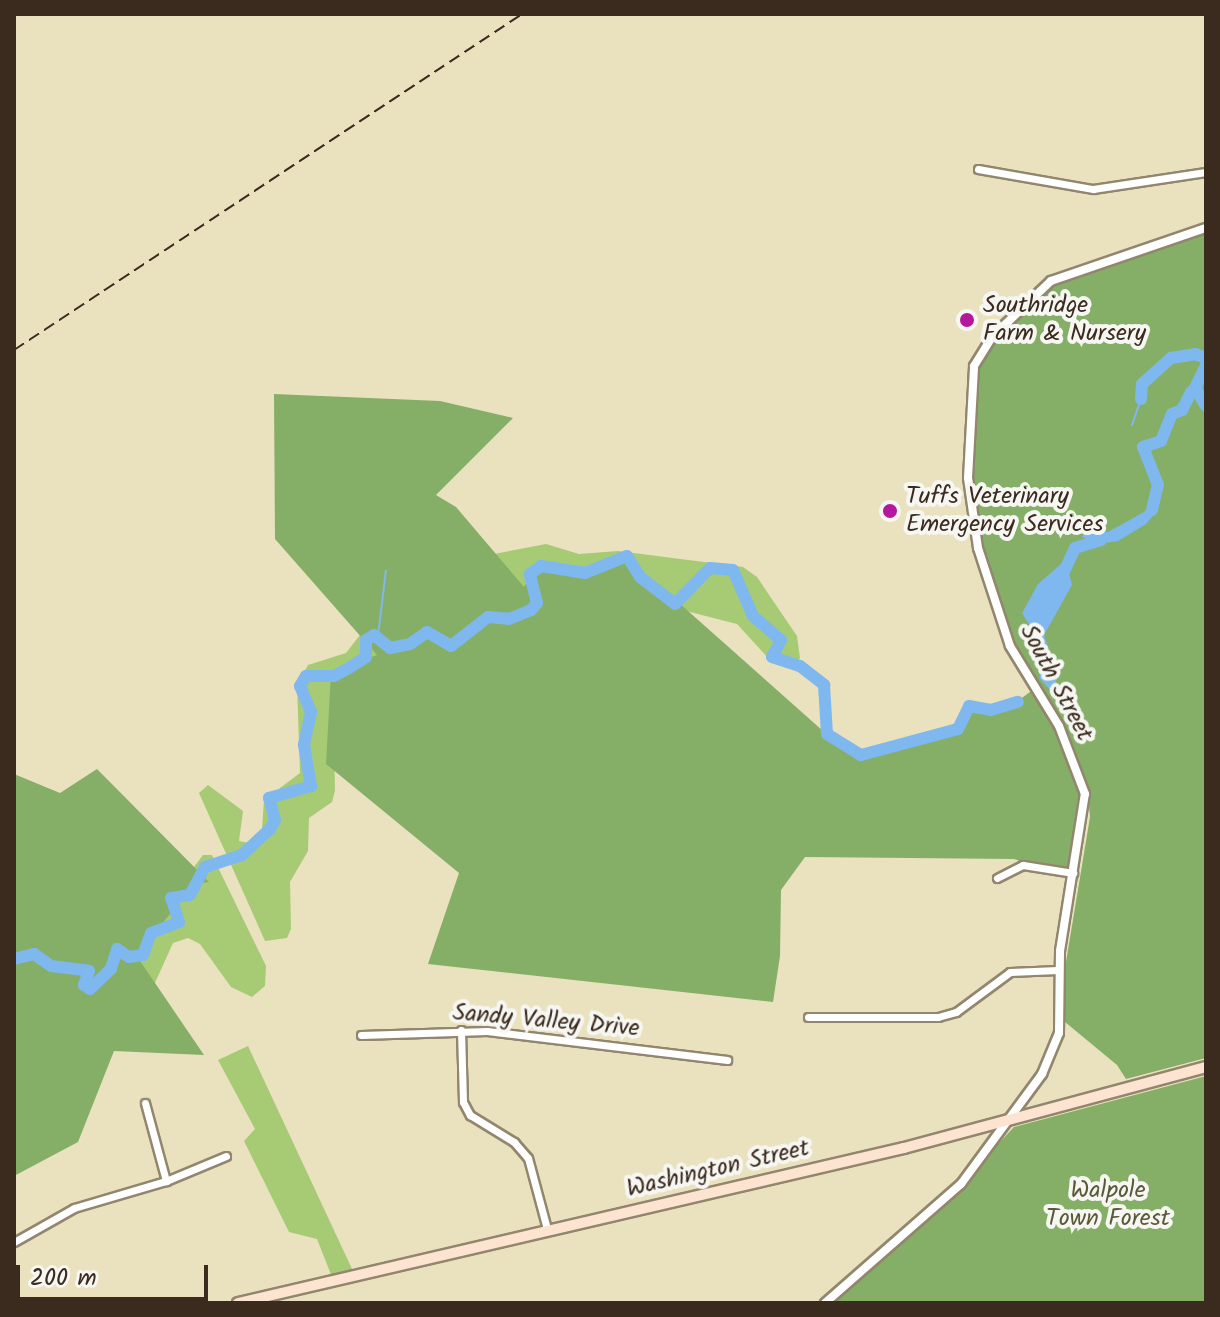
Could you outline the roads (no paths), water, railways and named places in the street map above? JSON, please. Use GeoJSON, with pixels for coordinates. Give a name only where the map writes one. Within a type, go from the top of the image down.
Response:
{"type":"FeatureCollection","features":[{"type":"Feature","properties":{"kind":"main road","name":"Washington Street"},"geometry":{"type":"LineString","coordinates":[[238,1303],[1010,1119],[1206,1067]]}},
{"type":"Feature","properties":{"kind":"street"},"geometry":{"type":"LineString","coordinates":[[978,169],[1093,189],[1206,172]]}},
{"type":"Feature","properties":{"kind":"street","name":"South Street"},"geometry":{"type":"LineString","coordinates":[[825,1303],[951,1194],[1010,1119],[1057,1043],[1058,970],[1085,815],[1081,776],[1059,726],[1010,646],[973,524],[968,467],[972,377],[993,336],[1041,287],[1206,228]]}},
{"type":"Feature","properties":{"kind":"street"},"geometry":{"type":"LineString","coordinates":[[997,878],[1023,865],[1073,873]]}},
{"type":"Feature","properties":{"kind":"street"},"geometry":{"type":"LineString","coordinates":[[808,1017],[947,1016],[1010,972],[1058,970]]}},
{"type":"Feature","properties":{"kind":"street"},"geometry":{"type":"LineString","coordinates":[[461,1030],[463,1102],[470,1115],[514,1142],[528,1158],[547,1229]]}},
{"type":"Feature","properties":{"kind":"street","name":"Sandy Valley Drive"},"geometry":{"type":"LineString","coordinates":[[361,1035],[461,1030],[727,1060]]}},
{"type":"Feature","properties":{"kind":"street"},"geometry":{"type":"LineString","coordinates":[[145,1103],[166,1181]]}},
{"type":"Feature","properties":{"kind":"street"},"geometry":{"type":"LineString","coordinates":[[14,1242],[84,1204],[166,1181],[226,1156]]}},
{"type":"Feature","properties":{"kind":"water"},"geometry":{"type":"Polygon","coordinates":[[[1157,498],[1158,510],[1146,524],[1118,541],[1097,544],[1082,537],[1086,531],[1108,532],[1144,512],[1157,498]]]}},
{"type":"Feature","properties":{"kind":"water"},"geometry":{"type":"Polygon","coordinates":[[[1061,564],[1068,568],[1072,585],[1044,635],[1057,676],[1054,694],[1040,679],[1038,639],[1022,613],[1038,584],[1061,564]]]}},
{"type":"Feature","properties":{"kind":"waterway"},"geometry":{"type":"LineString","coordinates":[[1141,399],[1142,384],[1171,358],[1195,354],[1206,358]]}},
{"type":"Feature","properties":{"kind":"waterway"},"geometry":{"type":"LineString","coordinates":[[1194,390],[1206,365]]}},
{"type":"Feature","properties":{"kind":"waterway"},"geometry":{"type":"LineString","coordinates":[[1152,510],[1158,485],[1143,447],[1161,441],[1172,414],[1182,410],[1191,392],[1197,391],[1206,406]]}},
{"type":"Feature","properties":{"kind":"waterway"},"geometry":{"type":"LineString","coordinates":[[1132,425],[1141,399]]}},
{"type":"Feature","properties":{"kind":"waterway"},"geometry":{"type":"LineString","coordinates":[[1061,578],[1075,548],[1101,540]]}},
{"type":"Feature","properties":{"kind":"waterway"},"geometry":{"type":"LineString","coordinates":[[14,959],[34,954],[51,966],[89,971],[84,985],[90,989],[111,969],[117,949],[129,957],[143,955],[151,933],[179,922],[171,898],[190,895],[205,867],[242,855],[270,829],[275,820],[269,798],[311,786],[304,745],[311,712],[300,686],[306,676],[334,676],[349,668],[366,657],[366,640],[374,635],[390,648],[410,644],[427,632],[451,646],[488,617],[509,619],[531,610],[537,603],[530,574],[541,566],[585,573],[627,556],[640,577],[675,604],[710,568],[733,570],[753,616],[781,640],[772,657],[800,666],[824,685],[827,734],[861,755],[958,729],[969,706],[991,710],[1018,702]]}},
{"type":"Feature","properties":{"kind":"waterway"},"geometry":{"type":"LineString","coordinates":[[378,636],[386,570]]}},
{"type":"Feature","properties":{"kind":"railway"},"geometry":{"type":"LineString","coordinates":[[14,350],[522,14]]}},
{"type":"Feature","properties":{"kind":"place","name":"Southridge Farm & Nursery"},"geometry":{"type":"Point","coordinates":[967,320]}},
{"type":"Feature","properties":{"kind":"place","name":"Tuffs Veterinary Emergency Services"},"geometry":{"type":"Point","coordinates":[890,511]}},
{"type":"Feature","properties":{"kind":"park label","name":"Walpole Town Forest"},"geometry":{"type":"Point","coordinates":[1108,1205]}}]}
